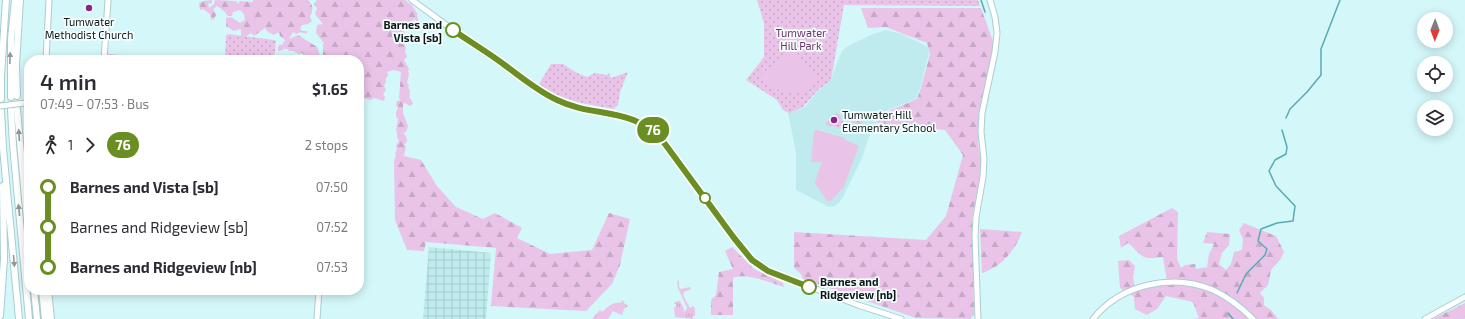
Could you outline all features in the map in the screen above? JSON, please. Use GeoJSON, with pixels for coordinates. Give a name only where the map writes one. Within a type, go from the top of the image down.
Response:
{"type":"FeatureCollection","features":[{"type":"Feature","properties":{"kind":"highway"},"geometry":{"type":"LineString","coordinates":[[1,99],[6,0]]}},
{"type":"Feature","properties":{"kind":"highway"},"geometry":{"type":"LineString","coordinates":[[15,0],[11,39],[14,97],[20,0]]}},
{"type":"Feature","properties":{"kind":"highway"},"geometry":{"type":"LineString","coordinates":[[0,316],[4,259],[3,148],[1,108]]}},
{"type":"Feature","properties":{"kind":"highway"},"geometry":{"type":"LineString","coordinates":[[24,198],[14,109],[13,145],[24,265]]}},
{"type":"Feature","properties":{"kind":"highway"},"geometry":{"type":"LineString","coordinates":[[3,148],[19,319]]}},
{"type":"Feature","properties":{"kind":"highway"},"geometry":{"type":"LineString","coordinates":[[27,295],[29,319]]}},
{"type":"Feature","properties":{"kind":"highway"},"geometry":{"type":"LineString","coordinates":[[34,295],[37,319]]}},
{"type":"Feature","properties":{"kind":"highway"},"geometry":{"type":"LineString","coordinates":[[43,295],[45,319]]}},
{"type":"Feature","properties":{"kind":"highway"},"geometry":{"type":"LineString","coordinates":[[49,295],[51,319]]}},
{"type":"Feature","properties":{"kind":"street"},"geometry":{"type":"LineString","coordinates":[[46,55],[49,0]]}},
{"type":"Feature","properties":{"kind":"street"},"geometry":{"type":"LineString","coordinates":[[104,55],[108,0]]}},
{"type":"Feature","properties":{"kind":"street"},"geometry":{"type":"LineString","coordinates":[[412,0],[550,97],[573,106],[630,118],[638,121],[655,132],[742,249],[762,268],[851,302],[901,319]]}},
{"type":"Feature","properties":{"kind":"street"},"geometry":{"type":"LineString","coordinates":[[978,319],[975,236],[976,217],[983,177],[984,159],[981,132],[982,113],[995,52],[997,32],[995,17],[990,0]]}},
{"type":"Feature","properties":{"kind":"street"},"geometry":{"type":"LineString","coordinates":[[1,108],[24,103]]}},
{"type":"Feature","properties":{"kind":"street"},"geometry":{"type":"LineString","coordinates":[[1093,319],[1115,299],[1135,288],[1173,282],[1188,283],[1213,291],[1243,309],[1252,319]]}},
{"type":"Feature","properties":{"kind":"street"},"geometry":{"type":"LineString","coordinates":[[317,319],[319,295]]}},
{"type":"Feature","properties":{"kind":"street"},"geometry":{"type":"LineString","coordinates":[[1425,319],[1465,297]]}},
{"type":"Feature","properties":{"kind":"shaded area","name":"Tumwater Hill Elementary School"},"geometry":{"type":"Polygon","coordinates":[[[886,30],[902,34],[928,47],[929,53],[920,89],[916,99],[883,112],[870,134],[862,158],[842,199],[835,206],[829,207],[796,190],[796,152],[788,113],[805,107],[818,91],[830,81],[842,51],[848,46],[873,34],[886,30]]]}},
{"type":"Feature","properties":{"kind":"shaded area"},"geometry":{"type":"Polygon","coordinates":[[[429,247],[491,253],[486,319],[423,319],[429,247]]]}},
{"type":"Feature","properties":{"kind":"green space"},"geometry":{"type":"Polygon","coordinates":[[[212,0],[212,3],[208,4],[209,8],[214,4],[215,0],[236,1],[238,4],[240,1],[253,2],[253,0],[308,0],[312,6],[310,17],[312,21],[308,24],[302,25],[300,29],[302,31],[307,31],[307,34],[301,32],[296,34],[293,32],[289,39],[298,35],[317,47],[320,55],[304,55],[302,53],[299,54],[284,48],[283,50],[278,51],[278,47],[280,44],[282,45],[285,40],[280,36],[279,32],[274,35],[268,32],[265,28],[254,36],[251,33],[245,37],[241,36],[241,29],[234,31],[226,26],[226,18],[231,17],[240,23],[245,20],[244,14],[240,10],[233,12],[232,16],[228,16],[217,6],[213,9],[216,15],[214,19],[211,20],[210,14],[203,9],[200,10],[199,3],[212,0]]]}},
{"type":"Feature","properties":{"kind":"green space"},"geometry":{"type":"Polygon","coordinates":[[[317,0],[406,0],[411,4],[417,13],[418,21],[416,23],[415,18],[410,25],[403,30],[405,33],[402,37],[404,39],[407,57],[404,60],[409,69],[407,83],[410,90],[409,98],[413,104],[410,106],[405,103],[403,104],[403,113],[408,126],[406,132],[403,133],[406,136],[407,141],[404,145],[406,147],[404,156],[421,160],[437,186],[456,207],[483,219],[495,213],[522,228],[517,238],[550,254],[592,250],[609,213],[630,219],[620,265],[612,284],[586,311],[491,306],[496,248],[426,242],[424,251],[407,250],[395,220],[394,161],[397,149],[396,146],[399,141],[396,130],[398,119],[396,117],[396,112],[398,108],[396,105],[397,101],[401,100],[399,98],[401,72],[394,70],[387,72],[388,75],[384,86],[386,90],[383,94],[385,97],[384,101],[374,98],[370,100],[364,98],[364,55],[323,55],[324,43],[316,33],[317,25],[323,24],[315,14],[317,8],[314,4],[317,0]]]}},
{"type":"Feature","properties":{"kind":"green space","name":"Tumwater Hill Park"},"geometry":{"type":"Polygon","coordinates":[[[757,0],[978,0],[980,6],[844,5],[830,81],[818,90],[803,107],[789,113],[783,110],[777,100],[746,80],[764,57],[764,23],[757,0]]]}},
{"type":"Feature","properties":{"kind":"green space"},"geometry":{"type":"Polygon","coordinates":[[[861,8],[981,8],[994,44],[979,113],[978,142],[982,166],[972,219],[974,315],[970,319],[916,318],[803,279],[801,274],[794,268],[794,232],[926,240],[946,216],[963,155],[945,130],[876,123],[884,113],[917,99],[930,54],[927,43],[886,27],[868,28],[861,8]]]}},
{"type":"Feature","properties":{"kind":"green space"},"geometry":{"type":"Polygon","coordinates":[[[228,34],[274,40],[276,41],[275,55],[225,55],[226,36],[228,34]]]}},
{"type":"Feature","properties":{"kind":"green space"},"geometry":{"type":"Polygon","coordinates":[[[791,51],[796,52],[817,81],[802,91],[787,92],[779,90],[772,87],[760,75],[791,51]]]}},
{"type":"Feature","properties":{"kind":"green space"},"geometry":{"type":"Polygon","coordinates":[[[551,64],[563,64],[577,73],[587,77],[595,73],[607,75],[609,73],[611,78],[628,72],[620,92],[618,105],[613,109],[583,103],[565,98],[548,90],[539,84],[551,64]]]}},
{"type":"Feature","properties":{"kind":"green space"},"geometry":{"type":"Polygon","coordinates":[[[848,112],[862,117],[862,124],[856,124],[852,121],[848,112]]]}},
{"type":"Feature","properties":{"kind":"green space"},"geometry":{"type":"Polygon","coordinates":[[[836,113],[839,113],[844,125],[842,128],[826,125],[826,123],[836,113]]]}},
{"type":"Feature","properties":{"kind":"green space"},"geometry":{"type":"Polygon","coordinates":[[[816,130],[845,138],[845,140],[859,146],[843,189],[831,201],[827,201],[814,182],[817,179],[816,178],[822,162],[811,162],[814,132],[816,130]]]}},
{"type":"Feature","properties":{"kind":"green space"},"geometry":{"type":"Polygon","coordinates":[[[1172,208],[1178,212],[1177,259],[1181,268],[1185,265],[1195,264],[1196,269],[1207,267],[1209,254],[1214,244],[1203,243],[1207,232],[1230,234],[1229,245],[1222,253],[1219,264],[1226,270],[1231,264],[1234,252],[1242,250],[1243,239],[1239,230],[1244,223],[1276,236],[1284,252],[1280,260],[1271,270],[1268,285],[1260,293],[1264,298],[1264,305],[1272,311],[1278,319],[1193,319],[1199,318],[1193,302],[1166,296],[1157,309],[1147,315],[1135,309],[1134,297],[1120,288],[1118,261],[1129,260],[1135,266],[1133,277],[1135,288],[1167,282],[1163,257],[1146,258],[1128,243],[1121,248],[1119,236],[1172,208]]]}},
{"type":"Feature","properties":{"kind":"green space"},"geometry":{"type":"Polygon","coordinates":[[[980,229],[1022,232],[1011,252],[995,267],[982,273],[980,229]]]}},
{"type":"Feature","properties":{"kind":"green space"},"geometry":{"type":"Polygon","coordinates":[[[732,247],[754,269],[783,283],[784,287],[751,277],[738,276],[733,278],[733,315],[711,315],[711,300],[716,295],[719,272],[733,269],[725,251],[732,247]]]}},
{"type":"Feature","properties":{"kind":"green space"},"geometry":{"type":"Polygon","coordinates":[[[677,277],[679,287],[681,289],[690,287],[691,289],[684,292],[683,295],[690,308],[693,306],[695,309],[695,316],[693,316],[693,319],[675,317],[675,302],[680,301],[684,309],[683,312],[687,309],[678,288],[677,277]]]}},
{"type":"Feature","properties":{"kind":"green space"},"geometry":{"type":"Polygon","coordinates":[[[623,300],[628,306],[624,309],[622,315],[613,311],[608,319],[592,319],[600,310],[602,312],[610,305],[620,303],[623,300]]]}},
{"type":"Feature","properties":{"kind":"green space"},"geometry":{"type":"Polygon","coordinates":[[[1465,303],[1465,319],[1433,319],[1465,303]]]}},
{"type":"Feature","properties":{"kind":"waterway"},"geometry":{"type":"LineString","coordinates":[[981,0],[985,12]]}},
{"type":"Feature","properties":{"kind":"waterway"},"geometry":{"type":"LineString","coordinates":[[1286,118],[1290,109],[1321,75],[1321,49],[1340,0]]}},
{"type":"Feature","properties":{"kind":"waterway"},"geometry":{"type":"LineString","coordinates":[[1237,293],[1246,274],[1265,255],[1267,249],[1258,241],[1261,229],[1277,223],[1293,221],[1295,206],[1276,186],[1269,171],[1275,160],[1286,154],[1287,147],[1282,130]]}},
{"type":"Feature","properties":{"kind":"waterway"},"geometry":{"type":"LineString","coordinates":[[1228,313],[1233,319]]}},
{"type":"Feature","properties":{"kind":"bus line","name":"76"},"geometry":{"type":"LineString","coordinates":[[453,30],[558,101],[573,106],[620,115],[648,126],[665,144],[747,255],[762,268],[809,287]]}},
{"type":"Feature","properties":{"kind":"place","name":"Tumwater Methodist Church"},"geometry":{"type":"Point","coordinates":[89,8]}},
{"type":"Feature","properties":{"kind":"place","name":"Barnes and Vista [sb]"},"geometry":{"type":"Point","coordinates":[453,30]}},
{"type":"Feature","properties":{"kind":"place","name":"Tumwater Hill Elementary School"},"geometry":{"type":"Point","coordinates":[834,120]}},
{"type":"Feature","properties":{"kind":"place","name":"Barnes and Ridgeview [nb]"},"geometry":{"type":"Point","coordinates":[809,287]}}]}
